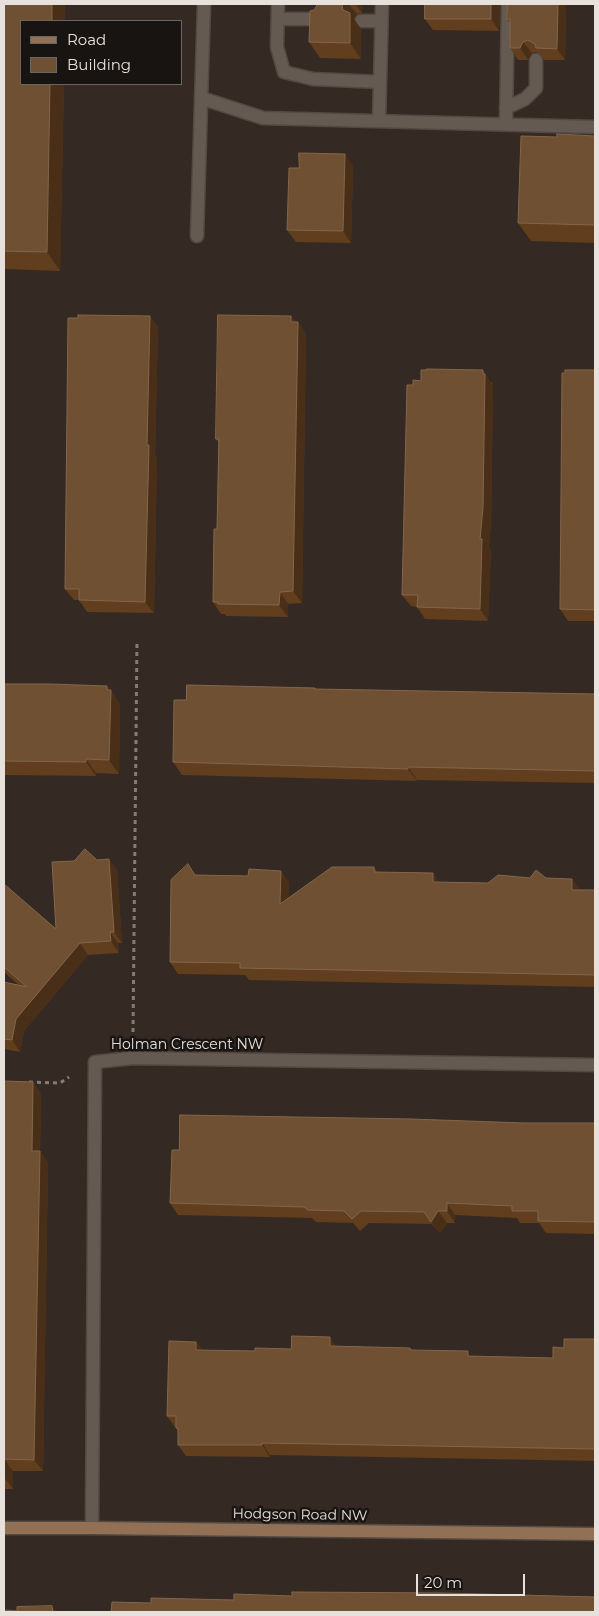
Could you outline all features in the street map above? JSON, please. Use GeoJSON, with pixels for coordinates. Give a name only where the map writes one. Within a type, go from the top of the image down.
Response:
{"type":"FeatureCollection","features":[{"type":"Feature","properties":{"kind":"street"},"geometry":{"type":"LineString","coordinates":[[197,236],[204,4]]}},
{"type":"Feature","properties":{"kind":"street"},"geometry":{"type":"LineString","coordinates":[[278,4],[277,48],[284,72],[313,80],[380,82]]}},
{"type":"Feature","properties":{"kind":"street"},"geometry":{"type":"LineString","coordinates":[[380,121],[382,4]]}},
{"type":"Feature","properties":{"kind":"street"},"geometry":{"type":"LineString","coordinates":[[506,124],[508,4]]}},
{"type":"Feature","properties":{"kind":"street"},"geometry":{"type":"LineString","coordinates":[[278,18],[321,19]]}},
{"type":"Feature","properties":{"kind":"street"},"geometry":{"type":"LineString","coordinates":[[362,21],[381,21]]}},
{"type":"Feature","properties":{"kind":"street"},"geometry":{"type":"LineString","coordinates":[[506,108],[525,99],[536,88],[536,60]]}},
{"type":"Feature","properties":{"kind":"street"},"geometry":{"type":"LineString","coordinates":[[201,98],[263,118],[595,127]]}},
{"type":"Feature","properties":{"kind":"street","name":"Holman Crescent NW"},"geometry":{"type":"LineString","coordinates":[[92,1528],[95,1062],[133,1058],[595,1066]]}},
{"type":"Feature","properties":{"kind":"street","name":"Hodgson Road NW"},"geometry":{"type":"LineString","coordinates":[[4,1528],[595,1534]]}},
{"type":"Feature","properties":{"kind":"path"},"geometry":{"type":"LineString","coordinates":[[133,1058],[137,640]]}},
{"type":"Feature","properties":{"kind":"path"},"geometry":{"type":"LineString","coordinates":[[22,1082],[60,1083],[95,1062]]}},
{"type":"Feature","properties":{"kind":"building"},"geometry":{"type":"Polygon","coordinates":[[[4,4],[52,4],[52,20],[20,20],[20,85],[50,85],[47,252],[4,251],[4,4]]]}},
{"type":"Feature","properties":{"kind":"building"},"geometry":{"type":"Polygon","coordinates":[[[318,4],[342,4],[343,10],[350,13],[350,43],[309,42],[310,11],[314,10],[318,4]]]}},
{"type":"Feature","properties":{"kind":"building"},"geometry":{"type":"Polygon","coordinates":[[[425,4],[491,4],[491,19],[425,19],[425,4]]]}},
{"type":"Feature","properties":{"kind":"building"},"geometry":{"type":"Polygon","coordinates":[[[508,4],[558,4],[557,49],[536,48],[535,44],[528,40],[523,42],[520,48],[510,48],[510,19],[507,19],[508,4]]]}},
{"type":"Feature","properties":{"kind":"building"},"geometry":{"type":"Polygon","coordinates":[[[557,134],[595,136],[595,225],[518,223],[521,136],[557,137],[557,134]]]}},
{"type":"Feature","properties":{"kind":"building"},"geometry":{"type":"Polygon","coordinates":[[[299,153],[345,154],[343,231],[287,230],[289,168],[299,168],[299,153]]]}},
{"type":"Feature","properties":{"kind":"building"},"geometry":{"type":"Polygon","coordinates":[[[78,315],[150,316],[145,602],[79,600],[79,589],[65,589],[68,318],[78,318],[78,315]]]}},
{"type":"Feature","properties":{"kind":"building"},"geometry":{"type":"Polygon","coordinates":[[[218,315],[291,316],[291,322],[298,322],[293,591],[280,592],[279,605],[218,604],[218,602],[213,602],[214,529],[217,529],[219,439],[216,439],[218,315]]]}},
{"type":"Feature","properties":{"kind":"building"},"geometry":{"type":"Polygon","coordinates":[[[421,370],[483,370],[483,374],[485,374],[480,609],[417,607],[418,595],[402,595],[407,385],[413,385],[413,380],[421,381],[421,370]]]}},
{"type":"Feature","properties":{"kind":"building"},"geometry":{"type":"Polygon","coordinates":[[[565,370],[595,370],[595,610],[560,609],[562,373],[565,373],[565,370]]]}},
{"type":"Feature","properties":{"kind":"building"},"geometry":{"type":"Polygon","coordinates":[[[4,684],[107,686],[107,690],[111,690],[109,760],[86,759],[86,762],[4,761],[4,684]]]}},
{"type":"Feature","properties":{"kind":"building"},"geometry":{"type":"Polygon","coordinates":[[[187,685],[595,694],[595,771],[408,767],[408,769],[173,762],[174,700],[186,700],[187,685]]]}},
{"type":"Feature","properties":{"kind":"building"},"geometry":{"type":"Polygon","coordinates":[[[85,849],[97,860],[109,859],[114,932],[110,932],[111,941],[80,943],[16,1019],[12,1040],[4,1039],[4,982],[27,987],[4,967],[4,884],[56,929],[52,862],[74,861],[85,849]]]}},
{"type":"Feature","properties":{"kind":"building"},"geometry":{"type":"Polygon","coordinates":[[[188,864],[195,875],[248,876],[249,869],[281,871],[280,904],[332,867],[374,867],[374,872],[433,873],[433,882],[488,883],[498,875],[530,878],[536,870],[546,878],[572,879],[572,890],[595,890],[595,975],[240,968],[240,963],[170,962],[171,880],[188,864]]]}},
{"type":"Feature","properties":{"kind":"building"},"geometry":{"type":"Polygon","coordinates":[[[4,1081],[33,1082],[32,1151],[40,1151],[34,1460],[4,1459],[4,1081]]]}},
{"type":"Feature","properties":{"kind":"building"},"geometry":{"type":"Polygon","coordinates":[[[180,1115],[595,1123],[595,1222],[538,1221],[538,1211],[512,1211],[512,1206],[447,1203],[447,1211],[438,1211],[431,1222],[424,1212],[361,1211],[352,1219],[344,1211],[308,1210],[304,1207],[170,1203],[172,1150],[179,1150],[180,1115]]]}},
{"type":"Feature","properties":{"kind":"building"},"geometry":{"type":"Polygon","coordinates":[[[292,1336],[330,1337],[330,1346],[468,1351],[468,1356],[553,1358],[553,1347],[564,1348],[564,1339],[595,1339],[595,1449],[262,1443],[262,1445],[178,1445],[176,1416],[167,1416],[169,1341],[196,1342],[196,1350],[255,1351],[255,1348],[291,1349],[292,1336]]]}},
{"type":"Feature","properties":{"kind":"building"},"geometry":{"type":"Polygon","coordinates":[[[292,1592],[595,1597],[595,1612],[111,1612],[112,1602],[151,1603],[151,1598],[234,1600],[234,1594],[292,1596],[292,1592]]]}},
{"type":"Feature","properties":{"kind":"building"},"geometry":{"type":"Polygon","coordinates":[[[52,1606],[53,1612],[4,1612],[4,1610],[17,1611],[17,1607],[52,1606]]]}}]}
